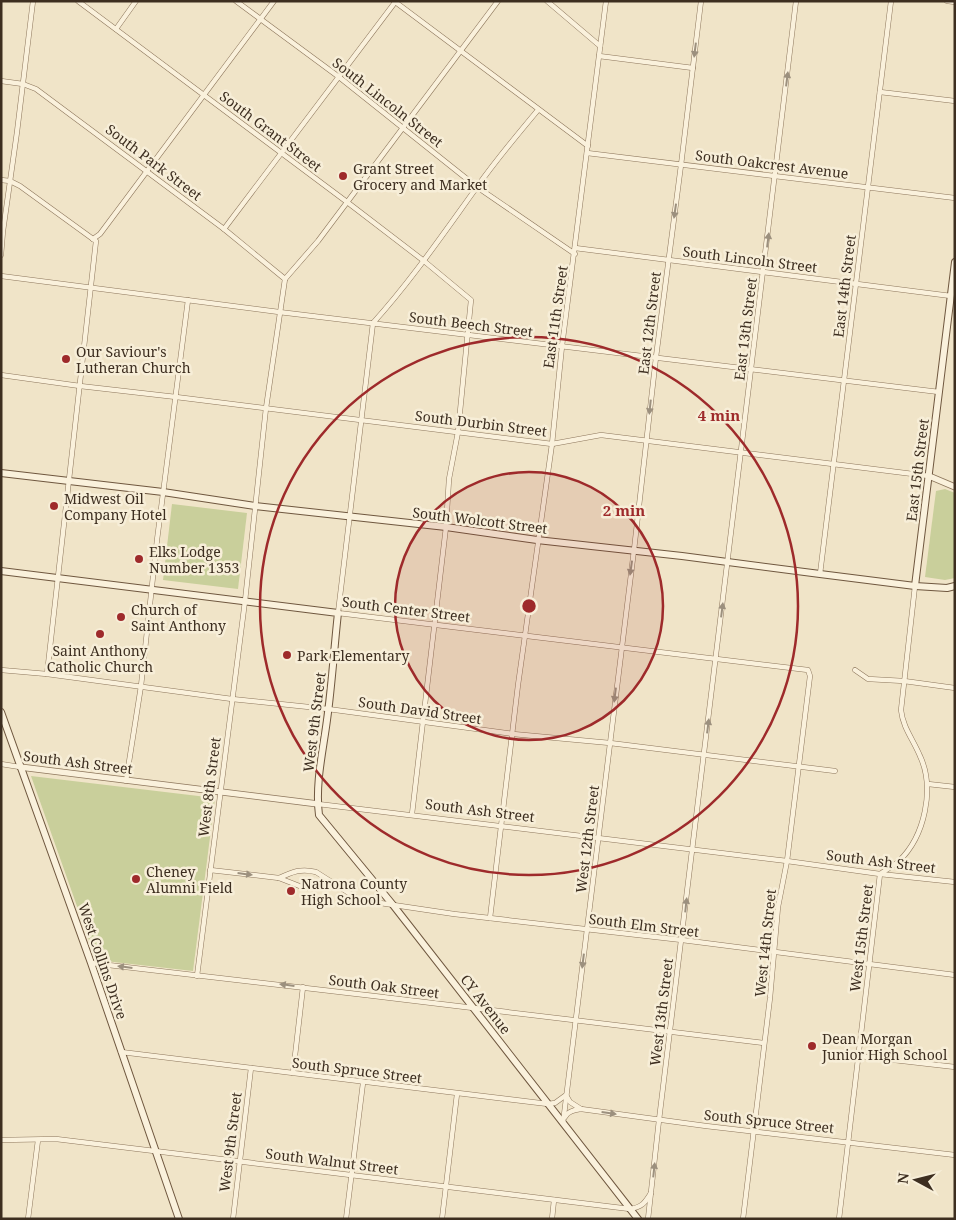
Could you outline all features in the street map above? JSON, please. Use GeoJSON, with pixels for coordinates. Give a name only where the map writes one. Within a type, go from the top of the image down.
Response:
{"type":"FeatureCollection","features":[{"type":"Feature","properties":{"kind":"main road","name":"East 15th Street"},"geometry":{"type":"LineString","coordinates":[[915,586],[955,262]]}},
{"type":"Feature","properties":{"kind":"main road","name":"South Wolcott Street"},"geometry":{"type":"LineString","coordinates":[[1,473],[163,492],[255,506],[446,527],[537,540],[634,550],[915,586],[947,588],[955,586]]}},
{"type":"Feature","properties":{"kind":"main road","name":"South Center Street"},"geometry":{"type":"LineString","coordinates":[[1,571],[338,613]]}},
{"type":"Feature","properties":{"kind":"main road","name":"West 9th Street"},"geometry":{"type":"LineString","coordinates":[[318,804],[338,613]]}},
{"type":"Feature","properties":{"kind":"main road","name":"West Collins Drive"},"geometry":{"type":"LineString","coordinates":[[1,712],[91,963],[179,1219]]}},
{"type":"Feature","properties":{"kind":"main road","name":"CY Avenue"},"geometry":{"type":"LineString","coordinates":[[318,804],[319,815],[393,905],[638,1219]]}},
{"type":"Feature","properties":{"kind":"street"},"geometry":{"type":"LineString","coordinates":[[1,255],[33,1]]}},
{"type":"Feature","properties":{"kind":"street","name":"South Grant Street"},"geometry":{"type":"LineString","coordinates":[[78,1],[347,202],[471,300],[467,334]]}},
{"type":"Feature","properties":{"kind":"street"},"geometry":{"type":"LineString","coordinates":[[116,29],[136,1]]}},
{"type":"Feature","properties":{"kind":"street","name":"South Lincoln Street"},"geometry":{"type":"LineString","coordinates":[[236,1],[339,77],[477,186],[574,254]]}},
{"type":"Feature","properties":{"kind":"street"},"geometry":{"type":"LineString","coordinates":[[93,239],[100,234],[274,1]]}},
{"type":"Feature","properties":{"kind":"street"},"geometry":{"type":"LineString","coordinates":[[285,279],[318,241],[498,1]]}},
{"type":"Feature","properties":{"kind":"street"},"geometry":{"type":"LineString","coordinates":[[547,1],[600,46]]}},
{"type":"Feature","properties":{"kind":"street","name":"East 11th Street"},"geometry":{"type":"LineString","coordinates":[[490,918],[537,540],[552,444],[562,346],[606,1]]}},
{"type":"Feature","properties":{"kind":"street","name":"East 12th Street"},"geometry":{"type":"LineString","coordinates":[[621,647],[700,1]]}},
{"type":"Feature","properties":{"kind":"street","name":"East 13th Street"},"geometry":{"type":"LineString","coordinates":[[716,658],[796,1]]}},
{"type":"Feature","properties":{"kind":"street","name":"East 14th Street"},"geometry":{"type":"LineString","coordinates":[[820,574],[891,1]]}},
{"type":"Feature","properties":{"kind":"street"},"geometry":{"type":"LineString","coordinates":[[947,1],[955,2]]}},
{"type":"Feature","properties":{"kind":"street"},"geometry":{"type":"LineString","coordinates":[[224,229],[395,2],[588,146]]}},
{"type":"Feature","properties":{"kind":"street"},"geometry":{"type":"LineString","coordinates":[[599,56],[693,68]]}},
{"type":"Feature","properties":{"kind":"street","name":"South Park Street"},"geometry":{"type":"LineString","coordinates":[[1,82],[23,84],[36,88],[224,229],[285,279]]}},
{"type":"Feature","properties":{"kind":"street"},"geometry":{"type":"LineString","coordinates":[[880,92],[955,102]]}},
{"type":"Feature","properties":{"kind":"street"},"geometry":{"type":"LineString","coordinates":[[338,613],[373,323],[424,261],[453,223],[477,186],[538,110]]}},
{"type":"Feature","properties":{"kind":"street","name":"South Oakcrest Avenue"},"geometry":{"type":"LineString","coordinates":[[587,153],[955,198]]}},
{"type":"Feature","properties":{"kind":"street"},"geometry":{"type":"LineString","coordinates":[[1,180],[10,181],[20,186],[96,241],[47,674]]}},
{"type":"Feature","properties":{"kind":"street","name":"South Lincoln Street"},"geometry":{"type":"LineString","coordinates":[[575,248],[951,296]]}},
{"type":"Feature","properties":{"kind":"street","name":"South Beech Street"},"geometry":{"type":"LineString","coordinates":[[1,276],[279,312],[939,392]]}},
{"type":"Feature","properties":{"kind":"street","name":"West 8th Street"},"geometry":{"type":"LineString","coordinates":[[196,976],[245,601],[266,408],[285,279]]}},
{"type":"Feature","properties":{"kind":"street"},"geometry":{"type":"LineString","coordinates":[[126,781],[141,686],[163,492],[188,300]]}},
{"type":"Feature","properties":{"kind":"street"},"geometry":{"type":"LineString","coordinates":[[412,814],[446,527],[449,479],[458,432],[467,334]]}},
{"type":"Feature","properties":{"kind":"street","name":"South Durbin Street"},"geometry":{"type":"LineString","coordinates":[[1,375],[552,444],[601,436],[647,441],[929,476],[955,487]]}},
{"type":"Feature","properties":{"kind":"street","name":"East 15th Street"},"geometry":{"type":"LineString","coordinates":[[904,681],[915,586]]}},
{"type":"Feature","properties":{"kind":"street","name":"South Center Street"},"geometry":{"type":"LineString","coordinates":[[338,613],[808,670]]}},
{"type":"Feature","properties":{"kind":"street","name":"West 12th Street"},"geometry":{"type":"LineString","coordinates":[[563,1123],[621,647]]}},
{"type":"Feature","properties":{"kind":"street","name":"West 13th Street"},"geometry":{"type":"LineString","coordinates":[[648,1219],[716,658]]}},
{"type":"Feature","properties":{"kind":"street","name":"South David Street"},"geometry":{"type":"LineString","coordinates":[[1,670],[328,709],[513,734],[835,771]]}},
{"type":"Feature","properties":{"kind":"street","name":"West 14th Street"},"geometry":{"type":"LineString","coordinates":[[743,1219],[778,907],[787,861],[810,676],[808,670]]}},
{"type":"Feature","properties":{"kind":"street"},"geometry":{"type":"LineString","coordinates":[[855,670],[868,679],[904,681],[955,688]]}},
{"type":"Feature","properties":{"kind":"street","name":"West 15th Street"},"geometry":{"type":"LineString","coordinates":[[839,1219],[880,874],[899,860],[918,831],[925,807],[928,784],[920,755],[903,723],[901,710],[904,681]]}},
{"type":"Feature","properties":{"kind":"street","name":"South Ash Street"},"geometry":{"type":"LineString","coordinates":[[1,764],[126,781],[412,814],[955,882]]}},
{"type":"Feature","properties":{"kind":"street"},"geometry":{"type":"LineString","coordinates":[[928,784],[955,787]]}},
{"type":"Feature","properties":{"kind":"street","name":"South Elm Street"},"geometry":{"type":"LineString","coordinates":[[210,870],[279,878],[302,887],[315,888],[325,884],[335,884]]}},
{"type":"Feature","properties":{"kind":"street","name":"South Elm Street"},"geometry":{"type":"LineString","coordinates":[[279,878],[295,870],[311,871],[360,900],[490,918],[682,940],[955,975]]}},
{"type":"Feature","properties":{"kind":"street","name":"South Oak Street"},"geometry":{"type":"LineString","coordinates":[[91,963],[764,1043]]}},
{"type":"Feature","properties":{"kind":"street"},"geometry":{"type":"LineString","coordinates":[[293,1073],[303,987]]}},
{"type":"Feature","properties":{"kind":"street","name":"South Spruce Street"},"geometry":{"type":"LineString","coordinates":[[121,1052],[548,1104]]}},
{"type":"Feature","properties":{"kind":"street"},"geometry":{"type":"LineString","coordinates":[[858,1056],[955,1067]]}},
{"type":"Feature","properties":{"kind":"street","name":"West 9th Street"},"geometry":{"type":"LineString","coordinates":[[233,1219],[251,1068]]}},
{"type":"Feature","properties":{"kind":"street"},"geometry":{"type":"LineString","coordinates":[[346,1219],[364,1082]]}},
{"type":"Feature","properties":{"kind":"street"},"geometry":{"type":"LineString","coordinates":[[442,1219],[457,1094]]}},
{"type":"Feature","properties":{"kind":"street"},"geometry":{"type":"LineString","coordinates":[[548,1104],[566,1095],[570,1102],[581,1108]]}},
{"type":"Feature","properties":{"kind":"street"},"geometry":{"type":"LineString","coordinates":[[563,1123],[567,1114],[581,1108]]}},
{"type":"Feature","properties":{"kind":"street","name":"South Spruce Street"},"geometry":{"type":"LineString","coordinates":[[581,1108],[659,1120],[955,1155]]}},
{"type":"Feature","properties":{"kind":"street","name":"South Walnut Street"},"geometry":{"type":"LineString","coordinates":[[1,1140],[56,1139],[630,1209]]}},
{"type":"Feature","properties":{"kind":"street"},"geometry":{"type":"LineString","coordinates":[[28,1219],[38,1140]]}},
{"type":"Feature","properties":{"kind":"street"},"geometry":{"type":"LineString","coordinates":[[630,1209],[639,1208],[645,1203],[651,1192]]}},
{"type":"Feature","properties":{"kind":"street"},"geometry":{"type":"LineString","coordinates":[[552,1219],[554,1200]]}},
{"type":"Feature","properties":{"kind":"green space"},"geometry":{"type":"Polygon","coordinates":[[[945,489],[955,493],[955,578],[945,580],[925,577],[936,491],[945,489]]]}},
{"type":"Feature","properties":{"kind":"green space"},"geometry":{"type":"Polygon","coordinates":[[[172,504],[247,513],[238,589],[163,580],[172,504]]]}},
{"type":"Feature","properties":{"kind":"green space","name":"Cheney Alumni Field"},"geometry":{"type":"Polygon","coordinates":[[[31,776],[215,798],[193,971],[96,960],[31,776]]]}},
{"type":"Feature","properties":{"kind":"place","name":"Grant Street Grocery and Market"},"geometry":{"type":"Point","coordinates":[343,176]}},
{"type":"Feature","properties":{"kind":"place","name":"Our Saviour's Lutheran Church"},"geometry":{"type":"Point","coordinates":[66,359]}},
{"type":"Feature","properties":{"kind":"place","name":"Midwest Oil Company Hotel"},"geometry":{"type":"Point","coordinates":[54,506]}},
{"type":"Feature","properties":{"kind":"place","name":"Elks Lodge Number 1353"},"geometry":{"type":"Point","coordinates":[139,559]}},
{"type":"Feature","properties":{"kind":"place","name":"Church of Saint Anthony"},"geometry":{"type":"Point","coordinates":[121,617]}},
{"type":"Feature","properties":{"kind":"place","name":"Saint Anthony Catholic Church"},"geometry":{"type":"Point","coordinates":[100,634]}},
{"type":"Feature","properties":{"kind":"place","name":"Park Elementary"},"geometry":{"type":"Point","coordinates":[287,655]}},
{"type":"Feature","properties":{"kind":"place","name":"Cheney Alumni Field"},"geometry":{"type":"Point","coordinates":[136,879]}},
{"type":"Feature","properties":{"kind":"place","name":"Natrona County High School"},"geometry":{"type":"Point","coordinates":[291,891]}},
{"type":"Feature","properties":{"kind":"place","name":"Dean Morgan Junior High School"},"geometry":{"type":"Point","coordinates":[812,1046]}}]}
